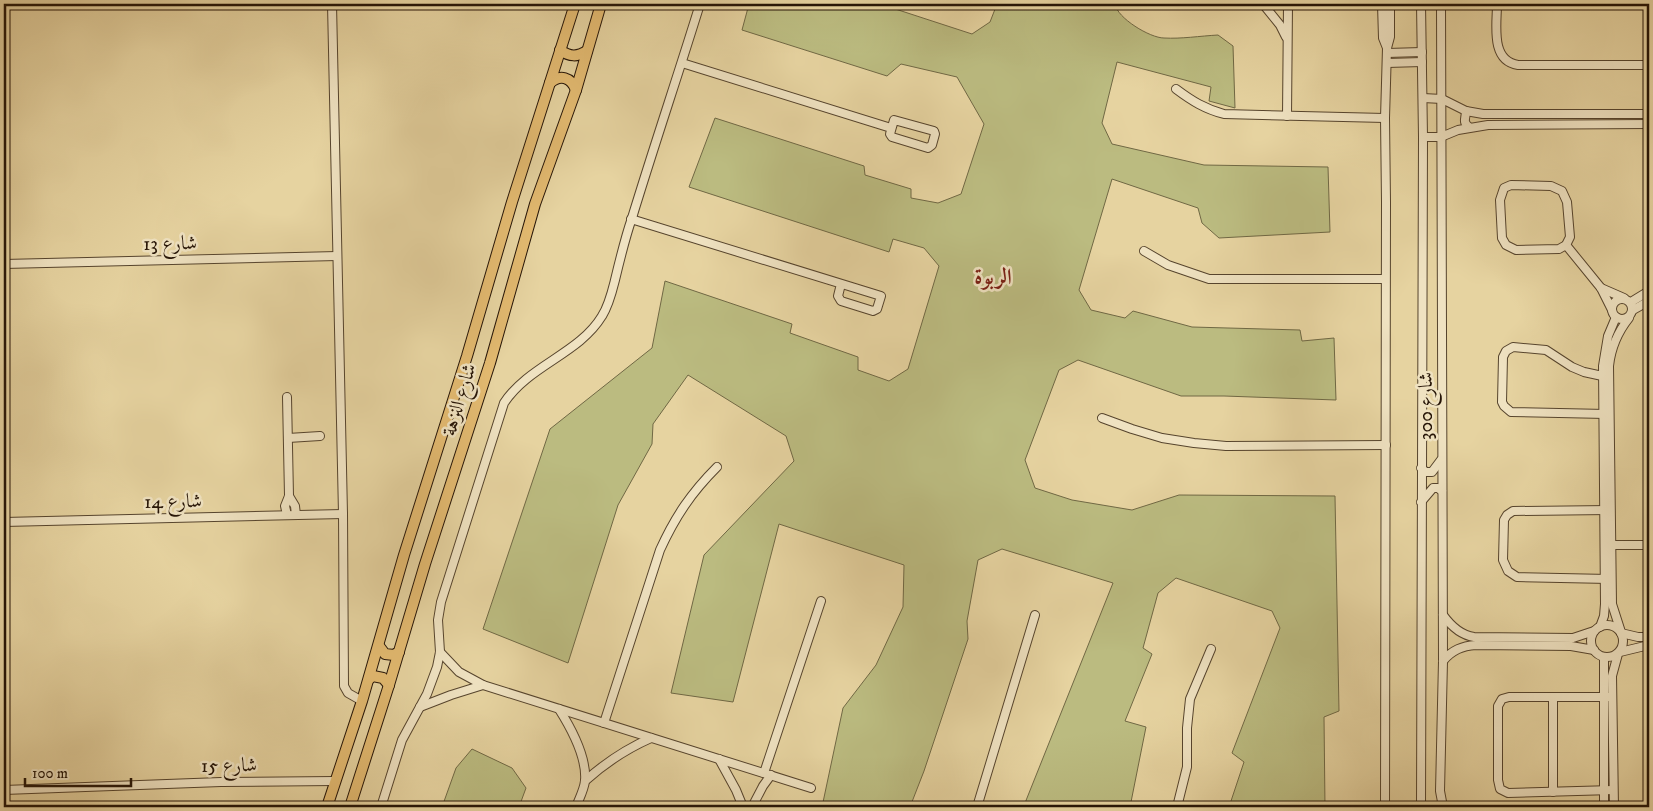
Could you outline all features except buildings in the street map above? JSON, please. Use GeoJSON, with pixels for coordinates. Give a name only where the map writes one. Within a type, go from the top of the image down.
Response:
{"type":"FeatureCollection","features":[{"type":"Feature","properties":{"kind":"main road","name":"شارع النزهة"},"geometry":{"type":"LineString","coordinates":[[327,807],[369,679],[404,554],[475,331],[512,202],[575,4]]}},
{"type":"Feature","properties":{"kind":"main road","name":"شارع النزهة"},"geometry":{"type":"LineString","coordinates":[[350,807],[425,564],[490,363],[535,204],[576,90],[601,4]]}},
{"type":"Feature","properties":{"kind":"main road"},"geometry":{"type":"LineString","coordinates":[[560,50],[574,56],[581,55],[587,51]]}},
{"type":"Feature","properties":{"kind":"main road"},"geometry":{"type":"LineString","coordinates":[[550,83],[555,78],[562,77],[574,83],[576,90]]}},
{"type":"Feature","properties":{"kind":"main road"},"geometry":{"type":"LineString","coordinates":[[379,646],[385,654],[394,655],[398,652]]}},
{"type":"Feature","properties":{"kind":"main road"},"geometry":{"type":"LineString","coordinates":[[369,679],[373,676],[383,678],[389,685]]}},
{"type":"Feature","properties":{"kind":"street"},"geometry":{"type":"LineString","coordinates":[[332,4],[344,514],[344,686],[348,693],[362,701]]}},
{"type":"Feature","properties":{"kind":"street"},"geometry":{"type":"LineString","coordinates":[[380,807],[402,740],[433,681],[440,652],[438,620],[441,602],[504,403],[513,390],[525,379],[582,340],[603,315],[610,300],[631,219],[700,4]]}},
{"type":"Feature","properties":{"kind":"street"},"geometry":{"type":"LineString","coordinates":[[1264,4],[1288,39]]}},
{"type":"Feature","properties":{"kind":"street"},"geometry":{"type":"LineString","coordinates":[[1287,116],[1288,4]]}},
{"type":"Feature","properties":{"kind":"street"},"geometry":{"type":"LineString","coordinates":[[1382,4],[1382,38],[1387,50]]}},
{"type":"Feature","properties":{"kind":"street"},"geometry":{"type":"LineString","coordinates":[[1385,807],[1386,445],[1384,118],[1387,50],[1390,37],[1390,4]]}},
{"type":"Feature","properties":{"kind":"street","name":"شارع 300"},"geometry":{"type":"LineString","coordinates":[[1421,4],[1423,98],[1421,807]]}},
{"type":"Feature","properties":{"kind":"street","name":"شارع 300"},"geometry":{"type":"LineString","coordinates":[[1441,4],[1443,661],[1440,791],[1443,807]]}},
{"type":"Feature","properties":{"kind":"street"},"geometry":{"type":"LineString","coordinates":[[1498,4],[1498,46],[1501,56],[1508,62],[1518,65],[1649,65]]}},
{"type":"Feature","properties":{"kind":"street"},"geometry":{"type":"LineString","coordinates":[[1387,50],[1422,52]]}},
{"type":"Feature","properties":{"kind":"street"},"geometry":{"type":"LineString","coordinates":[[1387,63],[1422,62]]}},
{"type":"Feature","properties":{"kind":"street"},"geometry":{"type":"LineString","coordinates":[[682,63],[891,128]]}},
{"type":"Feature","properties":{"kind":"street"},"geometry":{"type":"LineString","coordinates":[[1176,89],[1190,100],[1207,109],[1224,114],[1384,118]]}},
{"type":"Feature","properties":{"kind":"street"},"geometry":{"type":"LineString","coordinates":[[1423,98],[1442,99],[1466,111],[1483,114],[1649,114]]}},
{"type":"Feature","properties":{"kind":"street"},"geometry":{"type":"LineString","coordinates":[[1466,111],[1464,119],[1465,124],[1469,128]]}},
{"type":"Feature","properties":{"kind":"street"},"geometry":{"type":"LineString","coordinates":[[1608,114],[1609,124]]}},
{"type":"Feature","properties":{"kind":"street"},"geometry":{"type":"LineString","coordinates":[[896,120],[932,130],[935,134],[932,145],[928,148],[895,138],[890,134],[891,128],[896,120]]}},
{"type":"Feature","properties":{"kind":"street"},"geometry":{"type":"LineString","coordinates":[[1423,136],[1441,137],[1469,128],[1488,125],[1649,124]]}},
{"type":"Feature","properties":{"kind":"street"},"geometry":{"type":"LineString","coordinates":[[1511,185],[1551,186],[1562,191],[1567,202],[1570,237],[1566,245],[1559,249],[1516,250],[1506,245],[1502,238],[1500,200],[1504,188],[1511,185]]}},
{"type":"Feature","properties":{"kind":"street"},"geometry":{"type":"LineString","coordinates":[[631,219],[881,296],[876,309],[873,311],[841,301],[838,296],[841,284]]}},
{"type":"Feature","properties":{"kind":"street"},"geometry":{"type":"LineString","coordinates":[[1566,245],[1601,288],[1614,314],[1620,319],[1629,307],[1649,292]]}},
{"type":"Feature","properties":{"kind":"street"},"geometry":{"type":"LineString","coordinates":[[1144,251],[1168,265],[1209,279],[1385,279]]}},
{"type":"Feature","properties":{"kind":"street","name":"شارع 13"},"geometry":{"type":"LineString","coordinates":[[4,264],[337,256]]}},
{"type":"Feature","properties":{"kind":"street"},"geometry":{"type":"LineString","coordinates":[[1601,288],[1629,307]]}},
{"type":"Feature","properties":{"kind":"street"},"geometry":{"type":"LineString","coordinates":[[1604,807],[1608,697],[1612,676],[1624,640],[1612,604],[1608,579],[1605,346],[1614,314],[1614,303],[1617,300],[1629,307],[1649,301]]}},
{"type":"Feature","properties":{"kind":"street"},"geometry":{"type":"LineString","coordinates":[[4,305],[5,378]]}},
{"type":"Feature","properties":{"kind":"street"},"geometry":{"type":"LineString","coordinates":[[1606,377],[1613,346],[1629,307]]}},
{"type":"Feature","properties":{"kind":"street"},"geometry":{"type":"LineString","coordinates":[[1606,377],[1572,367],[1546,350],[1513,347],[1506,351],[1502,357],[1502,402],[1512,412],[1607,414]]}},
{"type":"Feature","properties":{"kind":"street"},"geometry":{"type":"LineString","coordinates":[[287,397],[289,496],[295,506],[291,515]]}},
{"type":"Feature","properties":{"kind":"street"},"geometry":{"type":"LineString","coordinates":[[1102,418],[1155,436],[1194,443],[1226,446],[1386,445]]}},
{"type":"Feature","properties":{"kind":"street"},"geometry":{"type":"LineString","coordinates":[[288,438],[320,436]]}},
{"type":"Feature","properties":{"kind":"street"},"geometry":{"type":"LineString","coordinates":[[1422,468],[1426,472],[1432,472],[1442,460]]}},
{"type":"Feature","properties":{"kind":"street"},"geometry":{"type":"LineString","coordinates":[[604,723],[660,550],[670,527],[699,485],[717,467]]}},
{"type":"Feature","properties":{"kind":"street"},"geometry":{"type":"LineString","coordinates":[[1421,502],[1433,488],[1438,488],[1442,491]]}},
{"type":"Feature","properties":{"kind":"street"},"geometry":{"type":"LineString","coordinates":[[1594,650],[1591,639],[1605,610],[1611,545],[1608,510]]}},
{"type":"Feature","properties":{"kind":"street"},"geometry":{"type":"LineString","coordinates":[[1608,510],[1514,511],[1504,520],[1503,560],[1508,571],[1517,577],[1608,579]]}},
{"type":"Feature","properties":{"kind":"street","name":"شارع 14"},"geometry":{"type":"LineString","coordinates":[[4,522],[344,514]]}},
{"type":"Feature","properties":{"kind":"street"},"geometry":{"type":"LineString","coordinates":[[1611,545],[1649,545]]}},
{"type":"Feature","properties":{"kind":"street"},"geometry":{"type":"LineString","coordinates":[[752,807],[763,786],[821,601]]}},
{"type":"Feature","properties":{"kind":"street"},"geometry":{"type":"LineString","coordinates":[[977,807],[1036,615]]}},
{"type":"Feature","properties":{"kind":"street"},"geometry":{"type":"LineString","coordinates":[[1443,615],[1448,623],[1462,633],[1474,637],[1573,638],[1611,625],[1621,632],[1638,637],[1649,637]]}},
{"type":"Feature","properties":{"kind":"street"},"geometry":{"type":"LineString","coordinates":[[1461,647],[1459,640],[1462,633]]}},
{"type":"Feature","properties":{"kind":"street"},"geometry":{"type":"LineString","coordinates":[[1443,661],[1461,647],[1476,645],[1572,646],[1594,650],[1604,657],[1612,657],[1619,653],[1649,645]]}},
{"type":"Feature","properties":{"kind":"street"},"geometry":{"type":"LineString","coordinates":[[1177,807],[1187,767],[1187,728],[1190,699],[1212,649]]}},
{"type":"Feature","properties":{"kind":"street"},"geometry":{"type":"LineString","coordinates":[[440,652],[459,672],[483,685],[811,788]]}},
{"type":"Feature","properties":{"kind":"street"},"geometry":{"type":"LineString","coordinates":[[1604,657],[1614,807]]}},
{"type":"Feature","properties":{"kind":"street"},"geometry":{"type":"LineString","coordinates":[[420,707],[483,685]]}},
{"type":"Feature","properties":{"kind":"street"},"geometry":{"type":"LineString","coordinates":[[1608,697],[1509,697],[1502,699],[1498,706],[1498,780],[1500,789],[1508,794],[1613,790]]}},
{"type":"Feature","properties":{"kind":"street"},"geometry":{"type":"LineString","coordinates":[[1553,697],[1553,792]]}},
{"type":"Feature","properties":{"kind":"street"},"geometry":{"type":"LineString","coordinates":[[559,709],[574,736],[579,751],[584,781],[576,807]]}},
{"type":"Feature","properties":{"kind":"street"},"geometry":{"type":"LineString","coordinates":[[584,781],[609,761],[636,744],[651,738]]}},
{"type":"Feature","properties":{"kind":"street"},"geometry":{"type":"LineString","coordinates":[[720,759],[743,807]]}},
{"type":"Feature","properties":{"kind":"street","name":"شارع 15"},"geometry":{"type":"LineString","coordinates":[[4,790],[212,782],[335,781]]}},
{"type":"Feature","properties":{"kind":"green space"},"geometry":{"type":"Polygon","coordinates":[[[749,4],[880,4],[972,34],[990,22],[997,4],[1115,4],[1128,21],[1151,35],[1184,38],[1218,35],[1233,46],[1235,108],[1209,101],[1211,87],[1117,62],[1102,123],[1112,144],[1204,165],[1328,167],[1330,232],[1219,238],[1202,223],[1198,208],[1112,179],[1079,290],[1091,310],[1125,318],[1133,311],[1192,327],[1300,330],[1302,341],[1334,338],[1336,400],[1181,396],[1078,360],[1059,370],[1025,460],[1035,488],[1072,500],[1132,510],[1179,495],[1335,496],[1339,711],[1324,717],[1325,807],[1229,807],[1244,762],[1232,753],[1280,628],[1272,611],[1176,578],[1158,593],[1143,648],[1152,654],[1125,721],[1146,727],[1130,807],[1038,807],[1025,803],[1113,583],[1002,549],[978,560],[967,621],[968,639],[910,807],[822,807],[843,708],[876,665],[903,607],[904,565],[779,524],[733,702],[671,693],[704,555],[794,461],[786,436],[688,375],[653,424],[652,444],[618,505],[568,663],[483,629],[550,429],[652,348],[665,281],[792,324],[790,333],[858,357],[858,370],[889,381],[908,369],[939,266],[924,248],[893,239],[889,252],[689,187],[715,118],[864,166],[865,175],[911,189],[911,198],[938,203],[961,194],[984,124],[957,77],[901,64],[887,76],[742,30],[749,4]]]}},
{"type":"Feature","properties":{"kind":"green space"},"geometry":{"type":"Polygon","coordinates":[[[472,749],[512,768],[526,788],[519,807],[442,807],[456,768],[472,749]]]}},
{"type":"Feature","properties":{"kind":"district","name":"الربوة"},"geometry":{"type":"Point","coordinates":[993,277]}}]}
